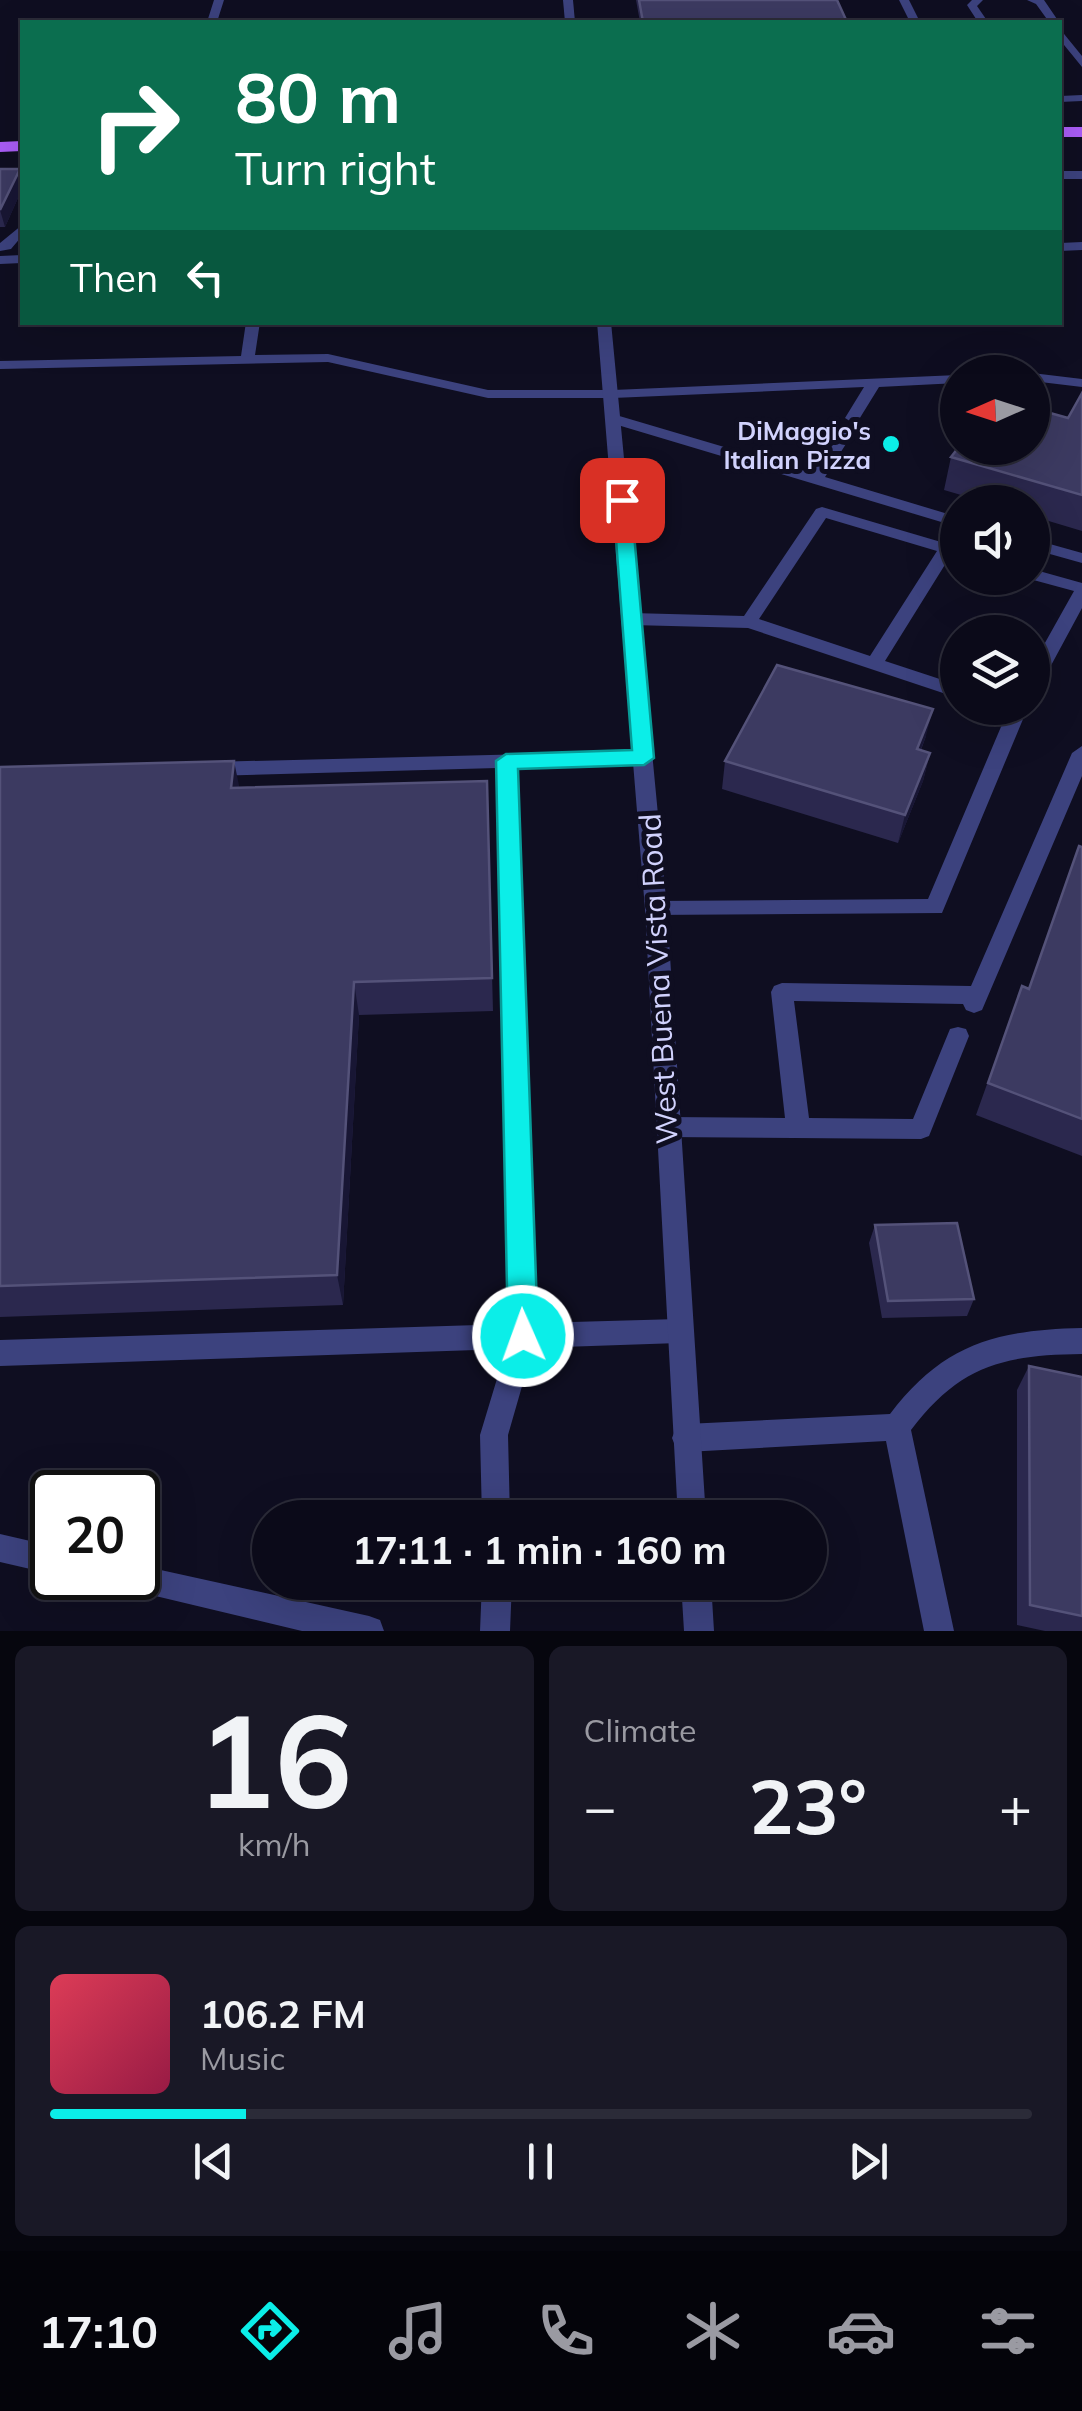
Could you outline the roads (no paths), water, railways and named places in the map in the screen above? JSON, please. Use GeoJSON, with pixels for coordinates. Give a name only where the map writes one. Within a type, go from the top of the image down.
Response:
{"type":"FeatureCollection","features":[{"type":"Feature","properties":{"kind":"street"},"geometry":{"type":"LineString","coordinates":[[978,0],[972,5],[982,20]]}},
{"type":"Feature","properties":{"kind":"street"},"geometry":{"type":"LineString","coordinates":[[1032,0],[1040,2],[1053,20]]}},
{"type":"Feature","properties":{"kind":"street"},"geometry":{"type":"LineString","coordinates":[[1062,35],[1082,64]]}},
{"type":"Feature","properties":{"kind":"street"},"geometry":{"type":"LineString","coordinates":[[0,246],[6,246],[20,231]]}},
{"type":"Feature","properties":{"kind":"street"},"geometry":{"type":"LineString","coordinates":[[247,360],[253,325]]}},
{"type":"Feature","properties":{"kind":"street","name":"West Buena Vista Road"},"geometry":{"type":"LineString","coordinates":[[604,325],[616,420],[656,908],[691,1500]]}},
{"type":"Feature","properties":{"kind":"street"},"geometry":{"type":"LineString","coordinates":[[0,365],[328,358],[488,394],[613,394],[940,380]]}},
{"type":"Feature","properties":{"kind":"street"},"geometry":{"type":"LineString","coordinates":[[1050,379],[1082,382]]}},
{"type":"Feature","properties":{"kind":"street"},"geometry":{"type":"LineString","coordinates":[[853,418],[874,382]]}},
{"type":"Feature","properties":{"kind":"street"},"geometry":{"type":"LineString","coordinates":[[616,420],[940,517]]}},
{"type":"Feature","properties":{"kind":"street"},"geometry":{"type":"LineString","coordinates":[[815,481],[843,436]]}},
{"type":"Feature","properties":{"kind":"street"},"geometry":{"type":"LineString","coordinates":[[749,622],[822,512],[940,546]]}},
{"type":"Feature","properties":{"kind":"street"},"geometry":{"type":"LineString","coordinates":[[1050,549],[1082,558]]}},
{"type":"Feature","properties":{"kind":"street"},"geometry":{"type":"LineString","coordinates":[[874,664],[940,568]]}},
{"type":"Feature","properties":{"kind":"street"},"geometry":{"type":"LineString","coordinates":[[1050,580],[1082,590],[1050,650]]}},
{"type":"Feature","properties":{"kind":"street"},"geometry":{"type":"LineString","coordinates":[[632,619],[749,622],[940,686]]}},
{"type":"Feature","properties":{"kind":"street"},"geometry":{"type":"LineString","coordinates":[[656,908],[935,908],[1008,725]]}},
{"type":"Feature","properties":{"kind":"street"},"geometry":{"type":"LineString","coordinates":[[798,1128],[782,992],[976,1000],[1082,754]]}},
{"type":"Feature","properties":{"kind":"street"},"geometry":{"type":"LineString","coordinates":[[186,770],[644,758]]}},
{"type":"Feature","properties":{"kind":"street"},"geometry":{"type":"LineString","coordinates":[[496,1500],[494,1435],[523,1336],[506,761]]}},
{"type":"Feature","properties":{"kind":"street"},"geometry":{"type":"LineString","coordinates":[[667,1127],[921,1129],[958,1036]]}},
{"type":"Feature","properties":{"kind":"street"},"geometry":{"type":"LineString","coordinates":[[0,1353],[679,1330]]}},
{"type":"Feature","properties":{"kind":"street"},"geometry":{"type":"LineString","coordinates":[[686,1438],[896,1427],[932,1384],[974,1358],[1023,1344],[1082,1341]]}},
{"type":"Feature","properties":{"kind":"street"},"geometry":{"type":"LineString","coordinates":[[896,1427],[939,1631]]}},
{"type":"Feature","properties":{"kind":"street"},"geometry":{"type":"LineString","coordinates":[[0,1548],[30,1555]]}},
{"type":"Feature","properties":{"kind":"street"},"geometry":{"type":"LineString","coordinates":[[160,1584],[369,1631]]}},
{"type":"Feature","properties":{"kind":"street"},"geometry":{"type":"LineString","coordinates":[[495,1631],[496,1600]]}},
{"type":"Feature","properties":{"kind":"street"},"geometry":{"type":"LineString","coordinates":[[697,1600],[699,1631]]}},
{"type":"Feature","properties":{"kind":"place","name":"DiMaggio's Italian Pizza"},"geometry":{"type":"Point","coordinates":[891,444]}}]}
